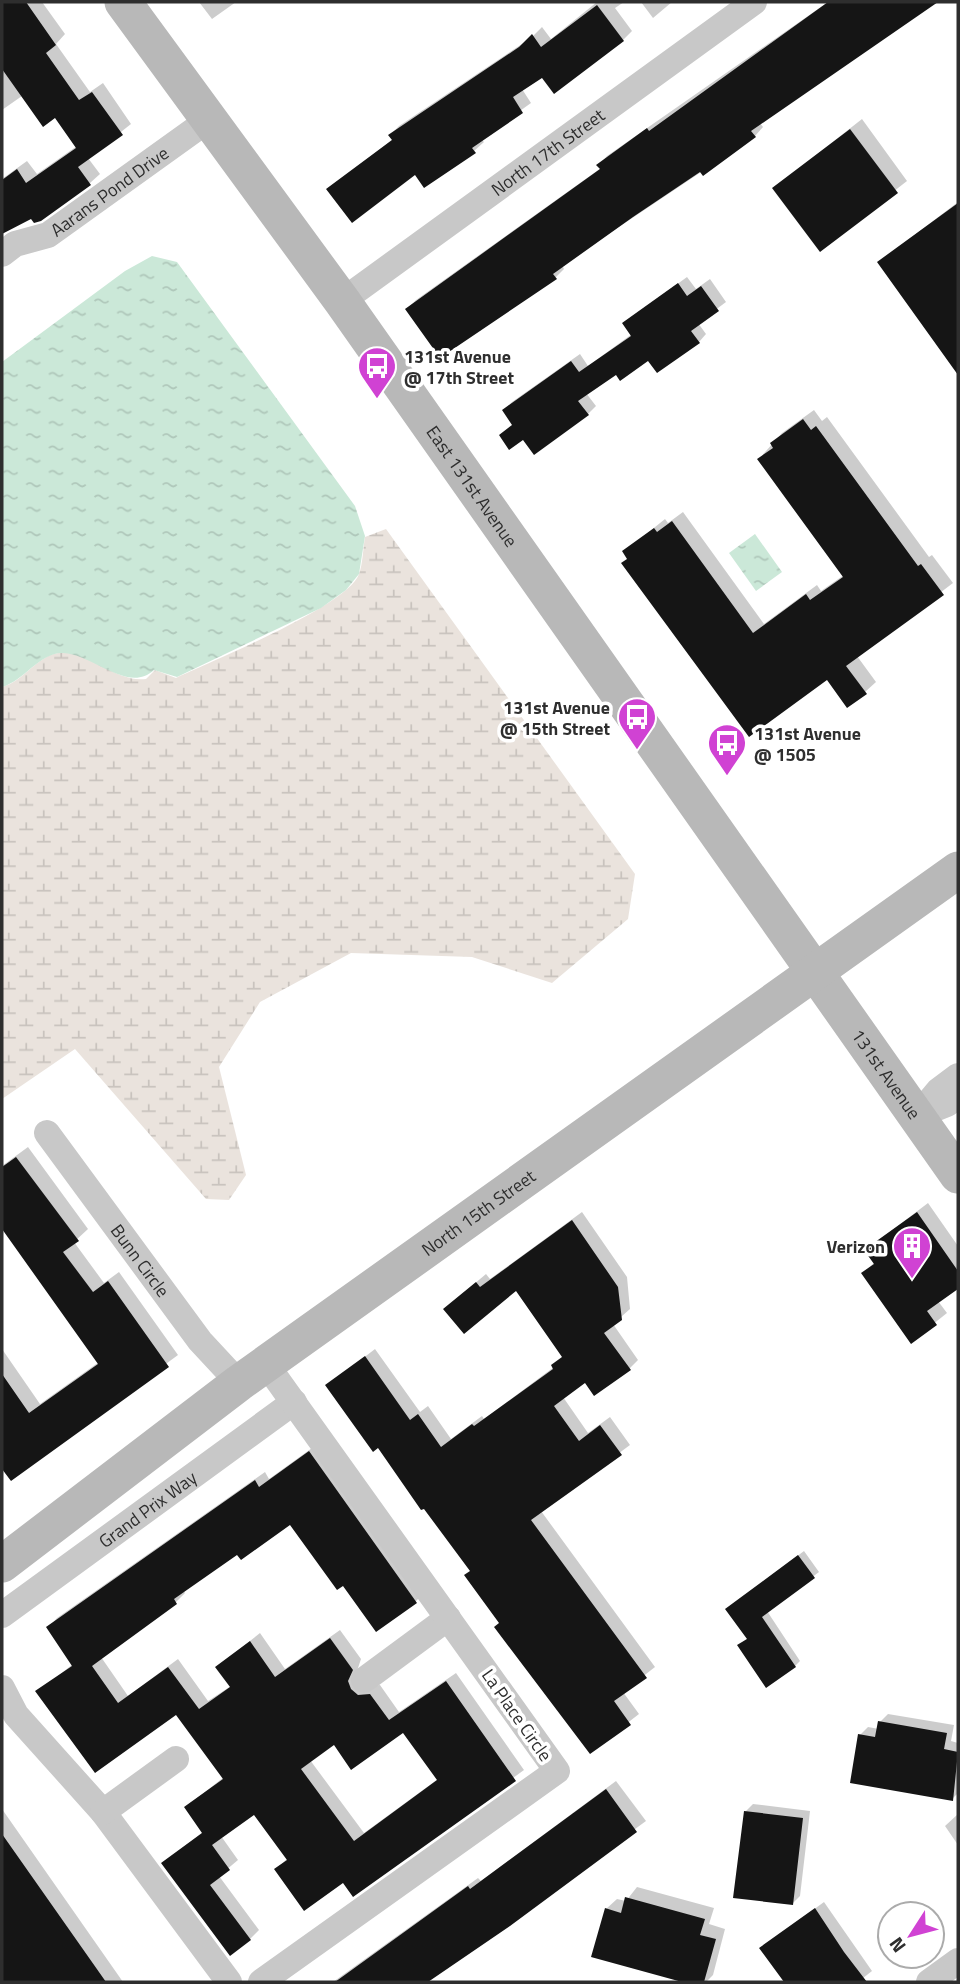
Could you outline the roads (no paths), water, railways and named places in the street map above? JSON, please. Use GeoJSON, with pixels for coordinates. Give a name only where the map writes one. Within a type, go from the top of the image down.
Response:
{"type":"FeatureCollection","features":[{"type":"Feature","properties":{"kind":"street","name":"East 131st Avenue"},"geometry":{"type":"LineString","coordinates":[[124,2],[342,301],[815,972]]}},
{"type":"Feature","properties":{"kind":"street","name":"North 17th Street"},"geometry":{"type":"LineString","coordinates":[[342,301],[754,2]]}},
{"type":"Feature","properties":{"kind":"street","name":"Aarans Pond Drive"},"geometry":{"type":"LineString","coordinates":[[2,254],[15,244],[48,235],[211,118]]}},
{"type":"Feature","properties":{"kind":"street","name":"North 15th Street"},"geometry":{"type":"LineString","coordinates":[[4,1556],[253,1373],[958,870]]}},
{"type":"Feature","properties":{"kind":"street","name":"131st Avenue"},"geometry":{"type":"LineString","coordinates":[[815,972],[958,1175]]}},
{"type":"Feature","properties":{"kind":"street"},"geometry":{"type":"LineString","coordinates":[[917,1116],[938,1091],[958,1076]]}},
{"type":"Feature","properties":{"kind":"street"},"geometry":{"type":"LineString","coordinates":[[917,1116],[947,1104],[958,1096]]}},
{"type":"Feature","properties":{"kind":"street","name":"Bunn Circle"},"geometry":{"type":"LineString","coordinates":[[47,1133],[200,1341],[253,1373]]}},
{"type":"Feature","properties":{"kind":"street","name":"La Place Circle"},"geometry":{"type":"LineString","coordinates":[[253,1373],[294,1402],[557,1771],[261,1982]]}},
{"type":"Feature","properties":{"kind":"street","name":"Grand Prix Way"},"geometry":{"type":"LineString","coordinates":[[2,1615],[294,1402]]}},
{"type":"Feature","properties":{"kind":"street"},"geometry":{"type":"LineString","coordinates":[[364,1680],[448,1618]]}},
{"type":"Feature","properties":{"kind":"street"},"geometry":{"type":"LineString","coordinates":[[2,1688],[16,1716],[103,1812],[229,1982]]}},
{"type":"Feature","properties":{"kind":"street"},"geometry":{"type":"LineString","coordinates":[[103,1812],[176,1759]]}},
{"type":"Feature","properties":{"kind":"street"},"geometry":{"type":"LineString","coordinates":[[929,1982],[958,1961]]}},
{"type":"Feature","properties":{"kind":"water"},"geometry":{"type":"Polygon","coordinates":[[[152,256],[177,262],[355,506],[365,536],[359,574],[346,590],[321,608],[177,677],[154,670],[144,676],[122,676],[75,655],[63,653],[47,657],[18,679],[2,687],[2,362],[125,271],[152,256]]]}},
{"type":"Feature","properties":{"kind":"water"},"geometry":{"type":"Polygon","coordinates":[[[755,534],[782,572],[756,591],[729,553],[755,534]]]}},
{"type":"Feature","properties":{"kind":"place","name":"131st Avenue @ 17th Street"},"geometry":{"type":"Point","coordinates":[377,400]}},
{"type":"Feature","properties":{"kind":"place","name":"131st Avenue @ 15th Street"},"geometry":{"type":"Point","coordinates":[637,751]}},
{"type":"Feature","properties":{"kind":"place","name":"131st Avenue @ 1505"},"geometry":{"type":"Point","coordinates":[727,777]}},
{"type":"Feature","properties":{"kind":"place","name":"Verizon"},"geometry":{"type":"Point","coordinates":[912,1280]}}]}
